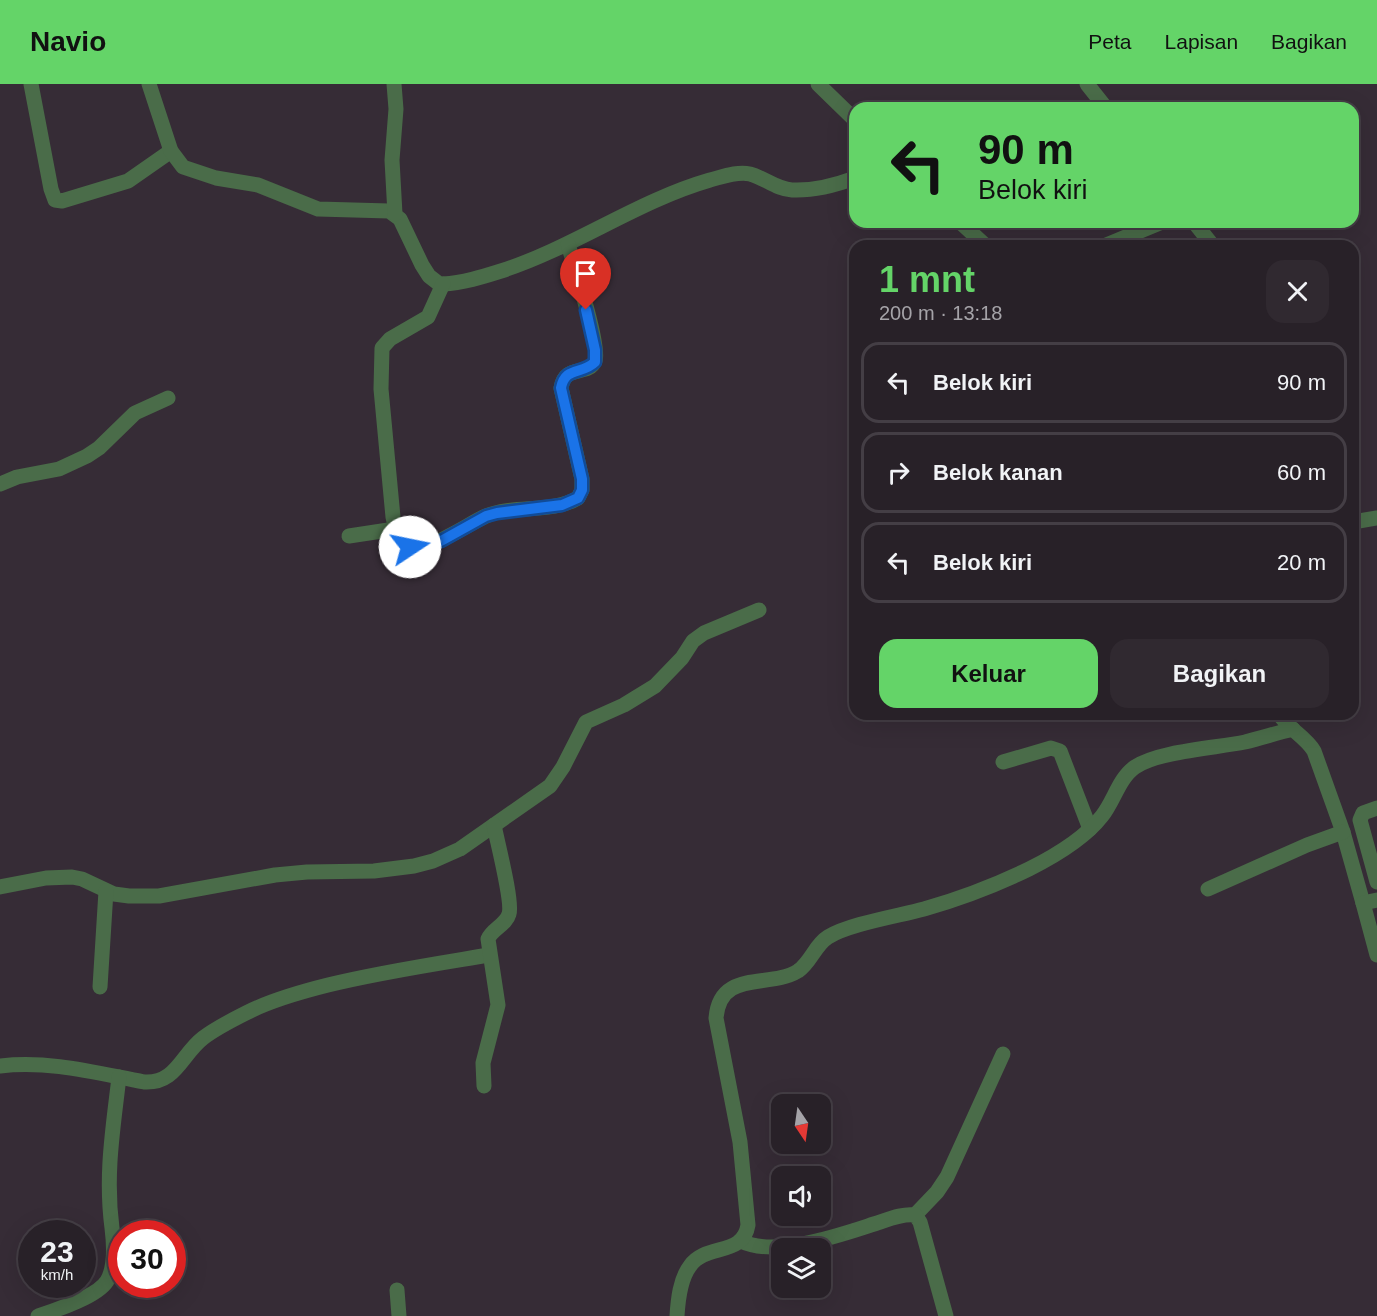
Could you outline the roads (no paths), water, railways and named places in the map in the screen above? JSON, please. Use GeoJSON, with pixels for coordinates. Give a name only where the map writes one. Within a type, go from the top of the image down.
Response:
{"type":"FeatureCollection","features":[{"type":"Feature","properties":{"kind":"street"},"geometry":{"type":"LineString","coordinates":[[31,84],[51,189],[56,200],[62,201],[128,181],[171,151]]}},
{"type":"Feature","properties":{"kind":"street"},"geometry":{"type":"LineString","coordinates":[[149,84],[171,151],[183,167],[216,178],[258,185],[318,209],[383,210],[395,214]]}},
{"type":"Feature","properties":{"kind":"street"},"geometry":{"type":"LineString","coordinates":[[394,84],[396,109],[392,160],[395,214],[406,229],[422,265],[429,276],[438,283],[477,279],[518,266],[658,200],[696,184],[727,176],[749,174],[771,185],[792,190],[827,186],[849,180]]}},
{"type":"Feature","properties":{"kind":"street"},"geometry":{"type":"LineString","coordinates":[[818,84],[849,114]]}},
{"type":"Feature","properties":{"kind":"street"},"geometry":{"type":"LineString","coordinates":[[1087,84],[1101,102]]}},
{"type":"Feature","properties":{"kind":"street"},"geometry":{"type":"LineString","coordinates":[[966,228],[980,240]]}},
{"type":"Feature","properties":{"kind":"street"},"geometry":{"type":"LineString","coordinates":[[1118,240],[1148,228]]}},
{"type":"Feature","properties":{"kind":"street"},"geometry":{"type":"LineString","coordinates":[[1199,228],[1208,240]]}},
{"type":"Feature","properties":{"kind":"street"},"geometry":{"type":"LineString","coordinates":[[443,284],[428,316],[390,339],[382,348],[381,388],[395,529],[399,544],[403,547],[441,541],[486,516],[562,505],[578,498],[582,490],[582,479],[561,388],[562,380],[566,375],[590,367],[595,362],[596,356],[592,332],[568,244]]}},
{"type":"Feature","properties":{"kind":"street"},"geometry":{"type":"LineString","coordinates":[[0,484],[17,477],[59,469],[87,456],[99,448],[135,412],[168,398]]}},
{"type":"Feature","properties":{"kind":"street"},"geometry":{"type":"LineString","coordinates":[[1359,521],[1377,518]]}},
{"type":"Feature","properties":{"kind":"street"},"geometry":{"type":"LineString","coordinates":[[349,536],[395,529]]}},
{"type":"Feature","properties":{"kind":"street"},"geometry":{"type":"LineString","coordinates":[[0,887],[58,877],[82,879],[106,891],[129,896],[159,896],[274,875],[374,871],[414,866],[460,849],[549,786],[563,767],[586,722],[624,705],[655,686],[682,658],[693,641],[704,633],[759,610]]}},
{"type":"Feature","properties":{"kind":"street"},"geometry":{"type":"LineString","coordinates":[[1283,720],[1308,742],[1314,751],[1370,902],[1377,955]]}},
{"type":"Feature","properties":{"kind":"street"},"geometry":{"type":"LineString","coordinates":[[677,1316],[683,1280],[690,1266],[698,1257],[741,1241],[747,1232],[748,1215],[740,1142],[716,1018],[720,999],[730,989],[798,970],[830,936],[858,926],[944,903],[1046,860],[1090,829],[1112,802],[1123,781],[1137,766],[1180,752],[1246,742],[1293,729]]}},
{"type":"Feature","properties":{"kind":"street"},"geometry":{"type":"LineString","coordinates":[[1003,762],[1051,748],[1060,751],[1090,829]]}},
{"type":"Feature","properties":{"kind":"street"},"geometry":{"type":"LineString","coordinates":[[1377,808],[1363,813],[1360,820],[1377,882]]}},
{"type":"Feature","properties":{"kind":"street"},"geometry":{"type":"LineString","coordinates":[[484,1086],[483,1064],[498,1005],[498,993],[487,944],[490,934],[505,921],[510,913],[494,825]]}},
{"type":"Feature","properties":{"kind":"street"},"geometry":{"type":"LineString","coordinates":[[1208,889],[1307,844],[1343,832]]}},
{"type":"Feature","properties":{"kind":"street"},"geometry":{"type":"LineString","coordinates":[[100,987],[106,891]]}},
{"type":"Feature","properties":{"kind":"street"},"geometry":{"type":"LineString","coordinates":[[0,1066],[24,1063],[42,1064],[153,1083],[165,1080],[202,1038],[249,1011],[283,998],[346,981],[489,955]]}},
{"type":"Feature","properties":{"kind":"street"},"geometry":{"type":"LineString","coordinates":[[741,1241],[757,1247],[783,1246],[848,1232],[903,1215],[915,1215],[937,1192],[947,1177],[1003,1054]]}},
{"type":"Feature","properties":{"kind":"street"},"geometry":{"type":"LineString","coordinates":[[38,1316],[99,1289],[107,1282],[112,1269],[113,1240],[108,1186],[119,1077]]}},
{"type":"Feature","properties":{"kind":"street"},"geometry":{"type":"LineString","coordinates":[[915,1215],[920,1222],[946,1316]]}},
{"type":"Feature","properties":{"kind":"street"},"geometry":{"type":"LineString","coordinates":[[397,1290],[399,1316]]}}]}
